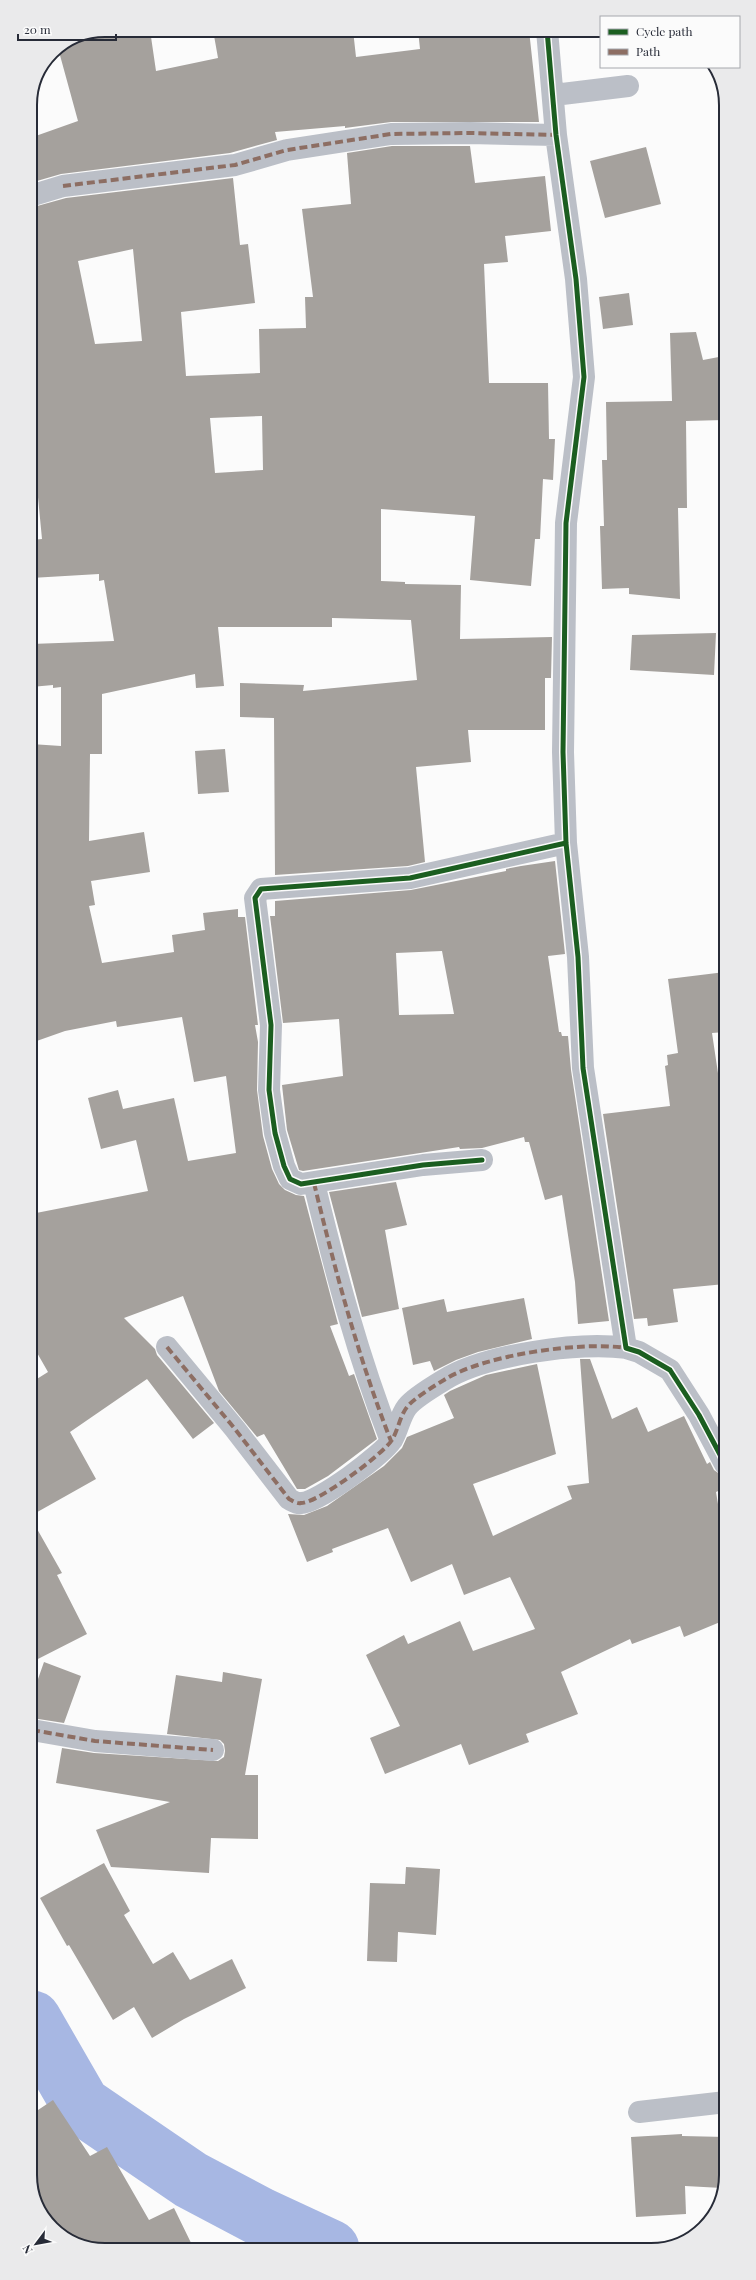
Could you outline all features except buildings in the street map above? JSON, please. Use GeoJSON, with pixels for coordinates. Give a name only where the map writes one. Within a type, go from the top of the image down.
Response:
{"type":"FeatureCollection","features":[{"type":"Feature","properties":{"kind":"street"},"geometry":{"type":"LineString","coordinates":[[548,37],[554,95],[556,135],[576,279],[584,377],[566,523],[563,752],[566,843],[578,957],[582,1068],[626,1348]]}},
{"type":"Feature","properties":{"kind":"street"},"geometry":{"type":"LineString","coordinates":[[554,95],[628,86]]}},
{"type":"Feature","properties":{"kind":"street"},"geometry":{"type":"LineString","coordinates":[[37,194],[63,186],[235,164],[287,150],[391,134],[470,133],[556,135]]}},
{"type":"Feature","properties":{"kind":"street"},"geometry":{"type":"LineString","coordinates":[[482,1160],[423,1165],[314,1183],[301,1184],[290,1179],[284,1166],[274,1133],[270,1090],[271,1025],[255,898],[261,889],[410,878],[566,843]]}},
{"type":"Feature","properties":{"kind":"street"},"geometry":{"type":"LineString","coordinates":[[314,1183],[329,1248],[371,1390],[391,1441]]}},
{"type":"Feature","properties":{"kind":"street"},"geometry":{"type":"LineString","coordinates":[[166,1347],[235,1429],[289,1499],[300,1504],[316,1499],[338,1486],[391,1441],[407,1407],[445,1379],[496,1358],[584,1345],[605,1344],[626,1348],[639,1352],[670,1370],[700,1415],[719,1452]]}},
{"type":"Feature","properties":{"kind":"street"},"geometry":{"type":"LineString","coordinates":[[37,1731],[95,1741],[213,1750]]}},
{"type":"Feature","properties":{"kind":"street"},"geometry":{"type":"LineString","coordinates":[[638,2112],[719,2103]]}},
{"type":"Feature","properties":{"kind":"waterway"},"geometry":{"type":"LineString","coordinates":[[37,2029],[81,2105],[191,2180],[261,2217],[317,2243]]}},
{"type":"Feature","properties":{"kind":"marked path"},"geometry":{"type":"LineString","coordinates":[[63,186],[235,165],[287,150],[391,134],[470,133],[556,135]]}},
{"type":"Feature","properties":{"kind":"marked path"},"geometry":{"type":"LineString","coordinates":[[314,1183],[348,1313],[368,1377],[391,1441]]}},
{"type":"Feature","properties":{"kind":"marked path"},"geometry":{"type":"LineString","coordinates":[[167,1347],[235,1429],[289,1499],[300,1503],[309,1501],[321,1495],[363,1467],[392,1440],[403,1415],[410,1404],[444,1380],[461,1371],[483,1363],[507,1357],[559,1348],[607,1346],[626,1348]]}},
{"type":"Feature","properties":{"kind":"marked path"},"geometry":{"type":"LineString","coordinates":[[37,1731],[95,1741],[213,1750]]}},
{"type":"Feature","properties":{"kind":"cycle path"},"geometry":{"type":"LineString","coordinates":[[548,37],[556,135],[576,279],[584,377],[566,523],[563,752],[566,843],[578,957],[583,1068],[626,1348],[639,1352],[670,1370],[699,1415],[719,1453]]}},
{"type":"Feature","properties":{"kind":"cycle path"},"geometry":{"type":"LineString","coordinates":[[482,1160],[423,1165],[301,1184],[290,1179],[284,1166],[275,1133],[269,1090],[271,1025],[255,898],[261,889],[410,878],[566,843]]}}]}
